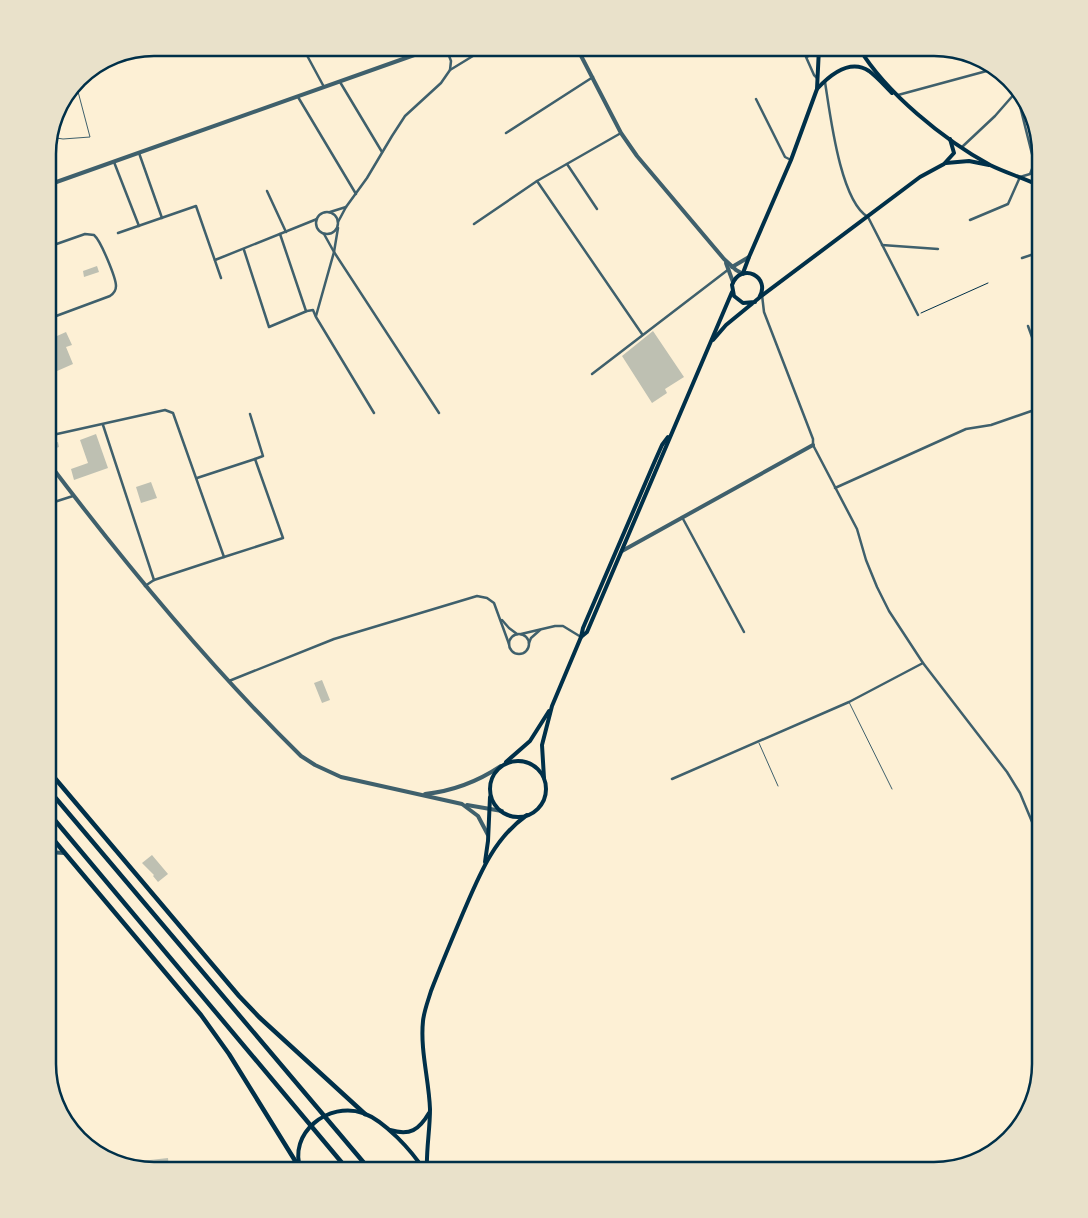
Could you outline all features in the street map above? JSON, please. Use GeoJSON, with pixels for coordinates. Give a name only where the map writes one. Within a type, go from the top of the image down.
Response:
{"type":"FeatureCollection","features":[{"type":"Feature","properties":{"kind":"highway"},"geometry":{"type":"LineString","coordinates":[[56,779],[239,996],[366,1114]]}},
{"type":"Feature","properties":{"kind":"highway"},"geometry":{"type":"LineString","coordinates":[[56,798],[363,1162]]}},
{"type":"Feature","properties":{"kind":"highway"},"geometry":{"type":"LineString","coordinates":[[56,822],[341,1162]]}},
{"type":"Feature","properties":{"kind":"highway"},"geometry":{"type":"LineString","coordinates":[[56,843],[201,1015],[229,1054],[296,1162]]}},
{"type":"Feature","properties":{"kind":"main road"},"geometry":{"type":"LineString","coordinates":[[743,274],[791,160],[817,89],[819,56]]}},
{"type":"Feature","properties":{"kind":"main road"},"geometry":{"type":"LineString","coordinates":[[865,56],[905,104]]}},
{"type":"Feature","properties":{"kind":"main road"},"geometry":{"type":"LineString","coordinates":[[817,89],[825,80],[843,69],[865,69],[950,140],[991,165],[1032,182]]}},
{"type":"Feature","properties":{"kind":"main road"},"geometry":{"type":"LineString","coordinates":[[944,164],[954,153],[950,140]]}},
{"type":"Feature","properties":{"kind":"main road"},"geometry":{"type":"LineString","coordinates":[[709,346],[726,325],[761,295],[920,177],[944,164],[952,162],[969,161],[991,165]]}},
{"type":"Feature","properties":{"kind":"main road"},"geometry":{"type":"LineString","coordinates":[[581,637],[587,632],[622,551],[732,292],[733,282],[736,277],[743,274],[752,274],[762,284],[761,295]]}},
{"type":"Feature","properties":{"kind":"main road"},"geometry":{"type":"LineString","coordinates":[[732,292],[740,302],[754,302]]}},
{"type":"Feature","properties":{"kind":"main road"},"geometry":{"type":"LineString","coordinates":[[426,1162],[430,1110],[422,1038],[423,1019],[431,991],[484,864],[506,833],[516,823],[539,807],[544,799],[545,785],[542,745],[552,706],[583,628],[654,463],[662,445],[671,433]]}},
{"type":"Feature","properties":{"kind":"main road"},"geometry":{"type":"LineString","coordinates":[[484,864],[490,810],[490,782],[495,772],[530,742],[552,706]]}},
{"type":"Feature","properties":{"kind":"main road"},"geometry":{"type":"LineString","coordinates":[[502,766],[514,761],[524,762],[539,770],[544,778]]}},
{"type":"Feature","properties":{"kind":"main road"},"geometry":{"type":"LineString","coordinates":[[490,792],[493,801],[502,811],[514,816],[527,815]]}},
{"type":"Feature","properties":{"kind":"main road"},"geometry":{"type":"LineString","coordinates":[[300,1162],[300,1148],[303,1137],[312,1124],[340,1110],[366,1114],[387,1129],[419,1162]]}},
{"type":"Feature","properties":{"kind":"main road"},"geometry":{"type":"LineString","coordinates":[[387,1129],[402,1133],[412,1131],[423,1122],[430,1110]]}},
{"type":"Feature","properties":{"kind":"street"},"geometry":{"type":"LineString","coordinates":[[307,56],[324,87]]}},
{"type":"Feature","properties":{"kind":"street"},"geometry":{"type":"LineString","coordinates":[[56,182],[412,56]]}},
{"type":"Feature","properties":{"kind":"street"},"geometry":{"type":"LineString","coordinates":[[449,56],[451,61],[450,70]]}},
{"type":"Feature","properties":{"kind":"street"},"geometry":{"type":"LineString","coordinates":[[338,222],[405,116],[441,83],[450,70],[473,56]]}},
{"type":"Feature","properties":{"kind":"street"},"geometry":{"type":"LineString","coordinates":[[581,56],[621,133],[637,156],[724,259],[730,268],[733,282]]}},
{"type":"Feature","properties":{"kind":"street"},"geometry":{"type":"LineString","coordinates":[[808,56],[806,57],[814,75],[818,79]]}},
{"type":"Feature","properties":{"kind":"street"},"geometry":{"type":"LineString","coordinates":[[898,95],[985,71]]}},
{"type":"Feature","properties":{"kind":"street"},"geometry":{"type":"LineString","coordinates":[[506,133],[593,77]]}},
{"type":"Feature","properties":{"kind":"street"},"geometry":{"type":"LineString","coordinates":[[825,80],[840,166],[860,213],[868,217],[918,315]]}},
{"type":"Feature","properties":{"kind":"street"},"geometry":{"type":"LineString","coordinates":[[340,82],[382,152]]}},
{"type":"Feature","properties":{"kind":"street"},"geometry":{"type":"LineString","coordinates":[[298,97],[356,194]]}},
{"type":"Feature","properties":{"kind":"street"},"geometry":{"type":"LineString","coordinates":[[962,147],[1013,97]]}},
{"type":"Feature","properties":{"kind":"street"},"geometry":{"type":"LineString","coordinates":[[756,99],[784,157],[791,160]]}},
{"type":"Feature","properties":{"kind":"street"},"geometry":{"type":"LineString","coordinates":[[1023,113],[1032,153]]}},
{"type":"Feature","properties":{"kind":"street"},"geometry":{"type":"LineString","coordinates":[[474,224],[537,182],[621,133]]}},
{"type":"Feature","properties":{"kind":"street"},"geometry":{"type":"LineString","coordinates":[[138,153],[162,218]]}},
{"type":"Feature","properties":{"kind":"street"},"geometry":{"type":"LineString","coordinates":[[114,162],[139,226]]}},
{"type":"Feature","properties":{"kind":"street"},"geometry":{"type":"LineString","coordinates":[[567,164],[597,209]]}},
{"type":"Feature","properties":{"kind":"street"},"geometry":{"type":"LineString","coordinates":[[970,220],[1008,204],[1020,177],[1030,174],[1032,170]]}},
{"type":"Feature","properties":{"kind":"street"},"geometry":{"type":"LineString","coordinates":[[537,182],[642,334]]}},
{"type":"Feature","properties":{"kind":"street"},"geometry":{"type":"LineString","coordinates":[[267,191],[286,232]]}},
{"type":"Feature","properties":{"kind":"street"},"geometry":{"type":"LineString","coordinates":[[118,233],[196,206],[221,278]]}},
{"type":"Feature","properties":{"kind":"street"},"geometry":{"type":"LineString","coordinates":[[216,260],[317,219],[322,214],[346,207]]}},
{"type":"Feature","properties":{"kind":"street"},"geometry":{"type":"LineString","coordinates":[[316,317],[334,252],[338,228],[335,216],[328,212]]}},
{"type":"Feature","properties":{"kind":"street"},"geometry":{"type":"LineString","coordinates":[[317,219],[318,230],[324,234],[439,413]]}},
{"type":"Feature","properties":{"kind":"street"},"geometry":{"type":"LineString","coordinates":[[324,234],[332,233],[338,228]]}},
{"type":"Feature","properties":{"kind":"street"},"geometry":{"type":"LineString","coordinates":[[56,244],[85,234],[94,235],[98,238],[116,285],[114,293],[110,296],[56,315]]}},
{"type":"Feature","properties":{"kind":"street"},"geometry":{"type":"LineString","coordinates":[[280,234],[306,311]]}},
{"type":"Feature","properties":{"kind":"street"},"geometry":{"type":"LineString","coordinates":[[882,245],[938,248]]}},
{"type":"Feature","properties":{"kind":"street"},"geometry":{"type":"LineString","coordinates":[[244,250],[268,327],[306,311],[313,310],[374,413]]}},
{"type":"Feature","properties":{"kind":"street"},"geometry":{"type":"LineString","coordinates":[[1022,258],[1032,255]]}},
{"type":"Feature","properties":{"kind":"street"},"geometry":{"type":"LineString","coordinates":[[592,374],[730,268],[749,257]]}},
{"type":"Feature","properties":{"kind":"street"},"geometry":{"type":"LineString","coordinates":[[730,268],[743,274]]}},
{"type":"Feature","properties":{"kind":"street"},"geometry":{"type":"LineString","coordinates":[[718,278],[731,276]]}},
{"type":"Feature","properties":{"kind":"street"},"geometry":{"type":"LineString","coordinates":[[761,295],[764,312],[813,439],[813,445],[857,529],[866,560],[889,612],[923,663],[1007,772],[1020,793],[1032,822]]}},
{"type":"Feature","properties":{"kind":"street"},"geometry":{"type":"LineString","coordinates":[[1028,326],[1032,337]]}},
{"type":"Feature","properties":{"kind":"street"},"geometry":{"type":"LineString","coordinates":[[56,434],[165,410],[173,413],[224,556]]}},
{"type":"Feature","properties":{"kind":"street"},"geometry":{"type":"LineString","coordinates":[[835,488],[966,429],[990,425],[1032,411]]}},
{"type":"Feature","properties":{"kind":"street"},"geometry":{"type":"LineString","coordinates":[[197,478],[263,456],[250,414]]}},
{"type":"Feature","properties":{"kind":"street"},"geometry":{"type":"LineString","coordinates":[[103,425],[154,580]]}},
{"type":"Feature","properties":{"kind":"street"},"geometry":{"type":"LineString","coordinates":[[622,551],[813,445]]}},
{"type":"Feature","properties":{"kind":"street"},"geometry":{"type":"LineString","coordinates":[[145,586],[154,580],[283,538],[254,458]]}},
{"type":"Feature","properties":{"kind":"street"},"geometry":{"type":"LineString","coordinates":[[56,473],[157,601],[228,682],[301,756],[315,765],[347,779],[502,811]]}},
{"type":"Feature","properties":{"kind":"street"},"geometry":{"type":"LineString","coordinates":[[56,501],[73,496]]}},
{"type":"Feature","properties":{"kind":"street"},"geometry":{"type":"LineString","coordinates":[[682,517],[744,632]]}},
{"type":"Feature","properties":{"kind":"street"},"geometry":{"type":"LineString","coordinates":[[228,682],[334,639],[477,596],[487,598],[494,603],[512,650],[520,654],[526,651],[535,634],[541,630]]}},
{"type":"Feature","properties":{"kind":"street"},"geometry":{"type":"LineString","coordinates":[[501,619],[509,628],[527,637],[529,643]]}},
{"type":"Feature","properties":{"kind":"street"},"geometry":{"type":"LineString","coordinates":[[509,644],[511,638],[519,634],[555,626],[563,626],[581,637]]}},
{"type":"Feature","properties":{"kind":"street"},"geometry":{"type":"LineString","coordinates":[[672,779],[849,702],[923,663]]}},
{"type":"Feature","properties":{"kind":"street"},"geometry":{"type":"LineString","coordinates":[[421,794],[455,789],[483,778],[502,766]]}},
{"type":"Feature","properties":{"kind":"street"},"geometry":{"type":"LineString","coordinates":[[462,804],[478,816],[488,835]]}},
{"type":"Feature","properties":{"kind":"street"},"geometry":{"type":"LineString","coordinates":[[56,852],[64,853]]}},
{"type":"Feature","properties":{"kind":"lane"},"geometry":{"type":"LineString","coordinates":[[58,138],[90,137],[78,92]]}},
{"type":"Feature","properties":{"kind":"lane"},"geometry":{"type":"LineString","coordinates":[[849,702],[892,789]]}},
{"type":"Feature","properties":{"kind":"lane"},"geometry":{"type":"LineString","coordinates":[[758,741],[778,786]]}},
{"type":"Feature","properties":{"kind":"path"},"geometry":{"type":"LineString","coordinates":[[918,315],[988,283]]}},
{"type":"Feature","properties":{"kind":"building"},"geometry":{"type":"Polygon","coordinates":[[[97,266],[99,272],[84,277],[83,271],[97,266]]]}},
{"type":"Feature","properties":{"kind":"building"},"geometry":{"type":"Polygon","coordinates":[[[653,331],[684,377],[665,389],[667,393],[652,403],[622,356],[653,331]]]}},
{"type":"Feature","properties":{"kind":"building"},"geometry":{"type":"Polygon","coordinates":[[[66,332],[72,345],[66,347],[73,364],[56,371],[56,336],[66,332]]]}},
{"type":"Feature","properties":{"kind":"building"},"geometry":{"type":"Polygon","coordinates":[[[96,434],[108,468],[74,480],[71,469],[88,463],[80,440],[96,434]]]}},
{"type":"Feature","properties":{"kind":"building"},"geometry":{"type":"Polygon","coordinates":[[[151,482],[157,498],[141,503],[136,487],[151,482]]]}},
{"type":"Feature","properties":{"kind":"building"},"geometry":{"type":"Polygon","coordinates":[[[322,680],[330,700],[322,703],[314,683],[322,680]]]}},
{"type":"Feature","properties":{"kind":"building"},"geometry":{"type":"Polygon","coordinates":[[[152,855],[168,874],[158,882],[142,863],[152,855]]]}},
{"type":"Feature","properties":{"kind":"building"},"geometry":{"type":"Polygon","coordinates":[[[168,1158],[168,1162],[154,1162],[141,1161],[168,1158]]]}}]}
